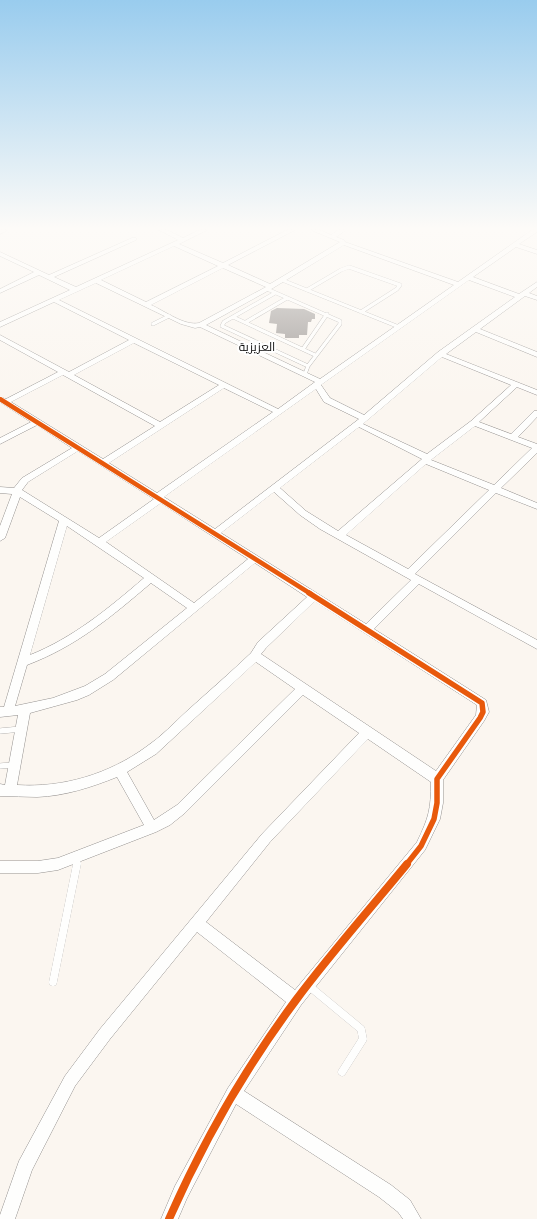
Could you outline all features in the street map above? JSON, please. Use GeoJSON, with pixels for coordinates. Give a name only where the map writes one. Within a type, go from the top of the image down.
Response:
{"type":"FeatureCollection","features":[{"type":"Feature","properties":{"kind":"street"},"geometry":{"type":"LineString","coordinates":[[70,287],[76,290]]}},
{"type":"Feature","properties":{"kind":"street"},"geometry":{"type":"LineString","coordinates":[[0,324],[82,287]]}},
{"type":"Feature","properties":{"kind":"street"},"geometry":{"type":"LineString","coordinates":[[110,287],[189,325],[201,325],[305,374],[319,383],[327,400],[427,460],[494,490],[537,506]]}},
{"type":"Feature","properties":{"kind":"street"},"geometry":{"type":"LineString","coordinates":[[146,305],[181,287]]}},
{"type":"Feature","properties":{"kind":"street"},"geometry":{"type":"LineString","coordinates":[[100,542],[278,412],[456,287]]}},
{"type":"Feature","properties":{"kind":"street"},"geometry":{"type":"LineString","coordinates":[[497,287],[537,298]]}},
{"type":"Feature","properties":{"kind":"street"},"geometry":{"type":"LineString","coordinates":[[215,533],[361,421],[441,354],[533,287]]}},
{"type":"Feature","properties":{"kind":"street"},"geometry":{"type":"LineString","coordinates":[[201,325],[269,288]]}},
{"type":"Feature","properties":{"kind":"street"},"geometry":{"type":"LineString","coordinates":[[54,300],[278,412]]}},
{"type":"Feature","properties":{"kind":"street"},"geometry":{"type":"LineString","coordinates":[[475,329],[537,355]]}},
{"type":"Feature","properties":{"kind":"street"},"geometry":{"type":"LineString","coordinates":[[0,337],[161,426]]}},
{"type":"Feature","properties":{"kind":"street"},"geometry":{"type":"LineString","coordinates":[[3,401],[66,374],[134,340]]}},
{"type":"Feature","properties":{"kind":"street"},"geometry":{"type":"LineString","coordinates":[[441,354],[537,393]]}},
{"type":"Feature","properties":{"kind":"street"},"geometry":{"type":"LineString","coordinates":[[339,536],[427,460],[474,423],[516,384]]}},
{"type":"Feature","properties":{"kind":"street"},"geometry":{"type":"LineString","coordinates":[[103,463],[224,385]]}},
{"type":"Feature","properties":{"kind":"street"},"geometry":{"type":"LineString","coordinates":[[3,401],[160,498],[482,703],[483,712],[480,718],[437,779],[438,803],[434,819],[421,846],[296,1000],[233,1093],[181,1192],[169,1219]]}},
{"type":"Feature","properties":{"kind":"street"},"geometry":{"type":"LineString","coordinates":[[512,438],[537,413]]}},
{"type":"Feature","properties":{"kind":"street"},"geometry":{"type":"LineString","coordinates":[[0,441],[37,422]]}},
{"type":"Feature","properties":{"kind":"street"},"geometry":{"type":"LineString","coordinates":[[366,630],[413,576],[494,490],[537,448],[474,423]]}},
{"type":"Feature","properties":{"kind":"street"},"geometry":{"type":"LineString","coordinates":[[0,538],[17,491],[25,480],[78,448]]}},
{"type":"Feature","properties":{"kind":"street"},"geometry":{"type":"LineString","coordinates":[[275,488],[311,520],[537,645]]}},
{"type":"Feature","properties":{"kind":"street"},"geometry":{"type":"LineString","coordinates":[[0,490],[17,491],[100,542],[194,608]]}},
{"type":"Feature","properties":{"kind":"street"},"geometry":{"type":"LineString","coordinates":[[4,712],[22,662],[64,520]]}},
{"type":"Feature","properties":{"kind":"street"},"geometry":{"type":"LineString","coordinates":[[4,712],[54,702],[82,693],[89,689],[108,677],[254,558]]}},
{"type":"Feature","properties":{"kind":"street"},"geometry":{"type":"LineString","coordinates":[[22,662],[60,646],[102,620],[151,578]]}},
{"type":"Feature","properties":{"kind":"street"},"geometry":{"type":"LineString","coordinates":[[25,708],[14,765],[5,790],[40,791],[66,788],[90,782],[134,764],[152,750],[255,656],[262,645],[313,596]]}},
{"type":"Feature","properties":{"kind":"street"},"geometry":{"type":"LineString","coordinates":[[255,656],[437,779]]}},
{"type":"Feature","properties":{"kind":"street"},"geometry":{"type":"LineString","coordinates":[[0,867],[38,867],[58,864],[152,828],[166,821],[181,809],[303,688]]}},
{"type":"Feature","properties":{"kind":"street"},"geometry":{"type":"LineString","coordinates":[[5,1214],[25,1166],[70,1081],[105,1034],[266,838],[368,732]]}},
{"type":"Feature","properties":{"kind":"street"},"geometry":{"type":"LineString","coordinates":[[120,770],[152,828]]}},
{"type":"Feature","properties":{"kind":"street"},"geometry":{"type":"LineString","coordinates":[[196,923],[296,1000]]}},
{"type":"Feature","properties":{"kind":"street"},"geometry":{"type":"LineString","coordinates":[[233,1093],[385,1191],[404,1206],[414,1219]]}},
{"type":"Feature","properties":{"kind":"lane"},"geometry":{"type":"LineString","coordinates":[[299,287],[399,327]]}},
{"type":"Feature","properties":{"kind":"lane"},"geometry":{"type":"LineString","coordinates":[[307,290],[312,287]]}},
{"type":"Feature","properties":{"kind":"lane"},"geometry":{"type":"LineString","coordinates":[[361,312],[399,287]]}},
{"type":"Feature","properties":{"kind":"lane"},"geometry":{"type":"LineString","coordinates":[[269,288],[275,293],[327,314],[340,321],[340,324],[308,366],[305,374]]}},
{"type":"Feature","properties":{"kind":"lane"},"geometry":{"type":"LineString","coordinates":[[275,293],[233,316],[224,322],[222,326],[308,366]]}},
{"type":"Feature","properties":{"kind":"lane"},"geometry":{"type":"LineString","coordinates":[[246,322],[287,298]]}},
{"type":"Feature","properties":{"kind":"lane"},"geometry":{"type":"LineString","coordinates":[[236,306],[245,310]]}},
{"type":"Feature","properties":{"kind":"lane"},"geometry":{"type":"LineString","coordinates":[[303,349],[327,314]]}},
{"type":"Feature","properties":{"kind":"lane"},"geometry":{"type":"LineString","coordinates":[[153,324],[169,316]]}},
{"type":"Feature","properties":{"kind":"lane"},"geometry":{"type":"LineString","coordinates":[[233,316],[316,355]]}},
{"type":"Feature","properties":{"kind":"lane"},"geometry":{"type":"LineString","coordinates":[[250,348],[258,344]]}},
{"type":"Feature","properties":{"kind":"lane"},"geometry":{"type":"LineString","coordinates":[[0,731],[21,729]]}},
{"type":"Feature","properties":{"kind":"lane"},"geometry":{"type":"LineString","coordinates":[[0,766],[14,765]]}},
{"type":"Feature","properties":{"kind":"lane"},"geometry":{"type":"LineString","coordinates":[[53,982],[78,857]]}},
{"type":"Feature","properties":{"kind":"lane"},"geometry":{"type":"LineString","coordinates":[[308,985],[361,1029],[363,1040],[342,1072]]}},
{"type":"Feature","properties":{"kind":"building"},"geometry":{"type":"Polygon","coordinates":[[[277,308],[304,309],[315,314],[315,319],[308,322],[307,335],[299,335],[299,338],[285,338],[285,334],[276,333],[277,324],[269,323],[271,311],[277,308]]]}},
{"type":"Feature","properties":{"kind":"cycle path"},"geometry":{"type":"LineString","coordinates":[[0,399],[215,533],[482,703],[483,712],[480,718],[437,779],[437,803],[434,819],[421,846],[296,1000],[233,1093],[181,1192],[169,1219]]}},
{"type":"Feature","properties":{"kind":"district","name":"العزيزية"},"geometry":{"type":"Point","coordinates":[257,347]}}]}
